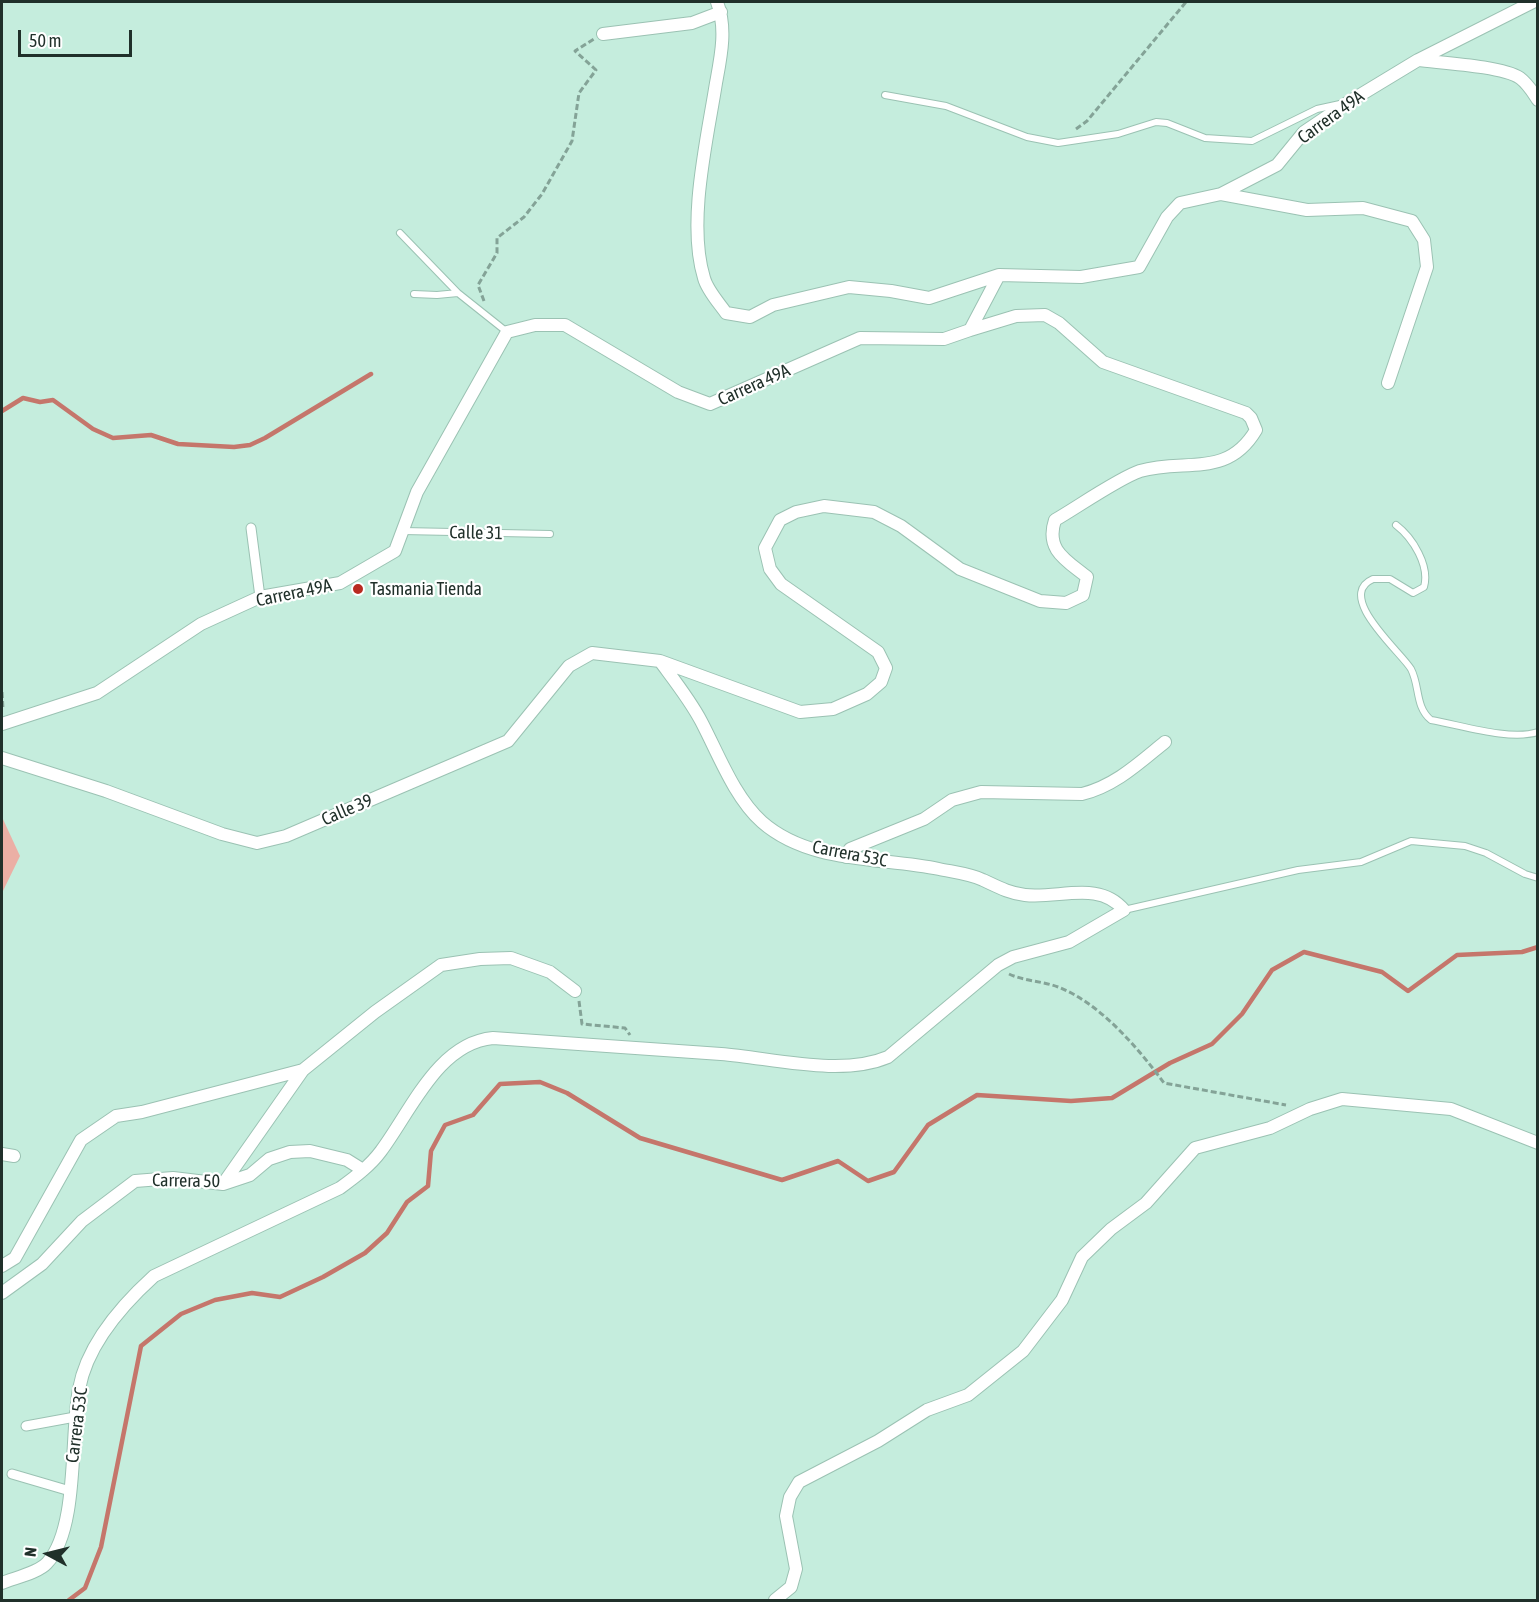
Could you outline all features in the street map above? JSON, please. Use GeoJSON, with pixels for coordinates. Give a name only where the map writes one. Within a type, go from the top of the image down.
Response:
{"type":"FeatureCollection","features":[{"type":"Feature","properties":{"kind":"street","name":"Carrera 49A"},"geometry":{"type":"LineString","coordinates":[[719,7],[723,43],[704,160],[696,239],[704,280],[726,313],[750,317],[773,305],[849,287],[929,298],[999,275],[1081,277],[1138,267],[1167,217],[1180,204],[1221,194],[1277,165],[1304,132],[1347,103],[1418,60],[1533,2]]}},
{"type":"Feature","properties":{"kind":"street"},"geometry":{"type":"LineString","coordinates":[[603,34],[692,23],[719,7]]}},
{"type":"Feature","properties":{"kind":"street"},"geometry":{"type":"LineString","coordinates":[[1418,60],[1498,71],[1518,77],[1530,87],[1538,100]]}},
{"type":"Feature","properties":{"kind":"street"},"geometry":{"type":"LineString","coordinates":[[1221,194],[1307,210],[1364,208],[1412,221],[1424,240],[1427,267],[1388,384]]}},
{"type":"Feature","properties":{"kind":"street"},"geometry":{"type":"LineString","coordinates":[[970,330],[999,275]]}},
{"type":"Feature","properties":{"kind":"street","name":"Carrera 49A"},"geometry":{"type":"LineString","coordinates":[[3,723],[97,693],[201,624],[260,597],[340,583],[395,551],[417,492],[507,332],[535,326],[565,325],[678,392],[711,404],[860,338],[944,339],[1016,316],[1045,315],[1059,323],[1103,362],[1246,413],[1256,430],[1245,448],[1215,464],[1139,472],[1055,520],[1050,535],[1056,551],[1087,577],[1083,595],[1066,603],[1040,602],[960,569],[901,526],[874,512],[824,506],[796,512],[780,520],[765,548],[770,569],[781,584],[879,652],[886,668],[881,682],[867,694],[833,709],[800,712],[660,661]]}},
{"type":"Feature","properties":{"kind":"street"},"geometry":{"type":"LineString","coordinates":[[251,528],[260,597]]}},
{"type":"Feature","properties":{"kind":"street","name":"Calle 39"},"geometry":{"type":"LineString","coordinates":[[2,758],[106,791],[222,834],[257,843],[286,836],[508,741],[569,666],[592,653],[660,661]]}},
{"type":"Feature","properties":{"kind":"street","name":"Carrera 53C"},"geometry":{"type":"LineString","coordinates":[[2,1583],[47,1563],[63,1533],[70,1491],[79,1387],[92,1354],[130,1298],[154,1276],[340,1188],[363,1170],[381,1150],[407,1108],[455,1051],[476,1040],[493,1038],[642,1048],[845,1066],[870,1065],[888,1057],[999,965],[1012,957],[1069,942],[1125,910],[1120,904],[1096,892],[1026,895],[997,889],[983,880],[937,869],[846,857],[792,842],[761,821],[730,779],[700,718],[660,661]]}},
{"type":"Feature","properties":{"kind":"street"},"geometry":{"type":"LineString","coordinates":[[846,857],[850,849],[924,819],[952,800],[981,792],[1082,794],[1095,791],[1116,781],[1165,742]]}},
{"type":"Feature","properties":{"kind":"street"},"geometry":{"type":"LineString","coordinates":[[223,1184],[303,1070],[375,1012],[441,965],[480,959],[511,958],[550,972],[575,992]]}},
{"type":"Feature","properties":{"kind":"street"},"geometry":{"type":"LineString","coordinates":[[2,1266],[15,1258],[81,1140],[116,1116],[142,1112],[303,1070]]}},
{"type":"Feature","properties":{"kind":"street"},"geometry":{"type":"LineString","coordinates":[[775,1600],[792,1587],[796,1569],[786,1516],[790,1497],[799,1482],[878,1441],[927,1410],[968,1395],[1023,1351],[1062,1300],[1082,1257],[1111,1228],[1146,1203],[1195,1148],[1270,1128],[1310,1109],[1342,1098],[1451,1109],[1538,1143]]}},
{"type":"Feature","properties":{"kind":"street","name":"Carrera 50"},"geometry":{"type":"LineString","coordinates":[[2,1293],[42,1264],[82,1221],[135,1181],[173,1178],[223,1184],[250,1175],[268,1159],[290,1152],[310,1151],[338,1158],[363,1170]]}},
{"type":"Feature","properties":{"kind":"street"},"geometry":{"type":"LineString","coordinates":[[26,1426],[75,1417]]}},
{"type":"Feature","properties":{"kind":"street"},"geometry":{"type":"LineString","coordinates":[[12,1474],[70,1491]]}},
{"type":"Feature","properties":{"kind":"lane"},"geometry":{"type":"LineString","coordinates":[[885,95],[946,106],[1027,137],[1058,143],[1118,134],[1156,122],[1167,123],[1205,138],[1252,141],[1317,109],[1347,103]]}},
{"type":"Feature","properties":{"kind":"lane"},"geometry":{"type":"LineString","coordinates":[[400,233],[458,292],[507,332]]}},
{"type":"Feature","properties":{"kind":"lane"},"geometry":{"type":"LineString","coordinates":[[414,294],[437,295],[458,292]]}},
{"type":"Feature","properties":{"kind":"lane"},"geometry":{"type":"LineString","coordinates":[[1396,525],[1410,538],[1419,553],[1425,578],[1424,587],[1413,592],[1390,579],[1373,579],[1366,586],[1363,604],[1380,634],[1410,668],[1423,711],[1431,720],[1523,736],[1538,732]]}},
{"type":"Feature","properties":{"kind":"lane","name":"Calle 31"},"geometry":{"type":"LineString","coordinates":[[402,531],[550,534]]}},
{"type":"Feature","properties":{"kind":"lane"},"geometry":{"type":"LineString","coordinates":[[1125,910],[1298,870],[1361,862],[1412,842],[1465,846],[1486,853],[1525,874],[1538,878]]}},
{"type":"Feature","properties":{"kind":"path"},"geometry":{"type":"LineString","coordinates":[[1058,143],[1087,121],[1186,2]]}},
{"type":"Feature","properties":{"kind":"path"},"geometry":{"type":"LineString","coordinates":[[490,318],[478,285],[497,253],[497,238],[524,217],[542,194],[572,141],[579,93],[596,70],[575,51],[603,34]]}},
{"type":"Feature","properties":{"kind":"path"},"geometry":{"type":"LineString","coordinates":[[2,692],[3,723]]}},
{"type":"Feature","properties":{"kind":"path"},"geometry":{"type":"LineString","coordinates":[[999,965],[1010,975],[1056,986],[1078,996],[1137,1048],[1164,1083],[1310,1109]]}},
{"type":"Feature","properties":{"kind":"path"},"geometry":{"type":"LineString","coordinates":[[575,992],[582,1008],[582,1024],[625,1028],[642,1048]]}},
{"type":"Feature","properties":{"kind":"shaded area"},"geometry":{"type":"Polygon","coordinates":[[[2,817],[20,856],[2,893],[2,817]]]}},
{"type":"Feature","properties":{"kind":"waterway"},"geometry":{"type":"LineString","coordinates":[[2,411],[23,398],[40,402],[53,400],[93,429],[113,438],[151,435],[178,444],[234,447],[250,445],[265,438],[371,374]]}},
{"type":"Feature","properties":{"kind":"waterway"},"geometry":{"type":"LineString","coordinates":[[69,1600],[85,1588],[101,1547],[141,1346],[181,1314],[215,1300],[252,1293],[280,1297],[323,1277],[365,1253],[387,1233],[407,1202],[428,1186],[431,1151],[445,1125],[473,1115],[500,1084],[540,1082],[567,1093],[640,1138],[782,1180],[838,1161],[868,1181],[894,1172],[928,1125],[977,1095],[1071,1101],[1112,1098],[1170,1063],[1212,1044],[1242,1014],[1272,970],[1304,952],[1382,972],[1408,991],[1457,955],[1522,952],[1538,947]]}},
{"type":"Feature","properties":{"kind":"place","name":"Tasmania Tienda"},"geometry":{"type":"Point","coordinates":[358,589]}}]}
